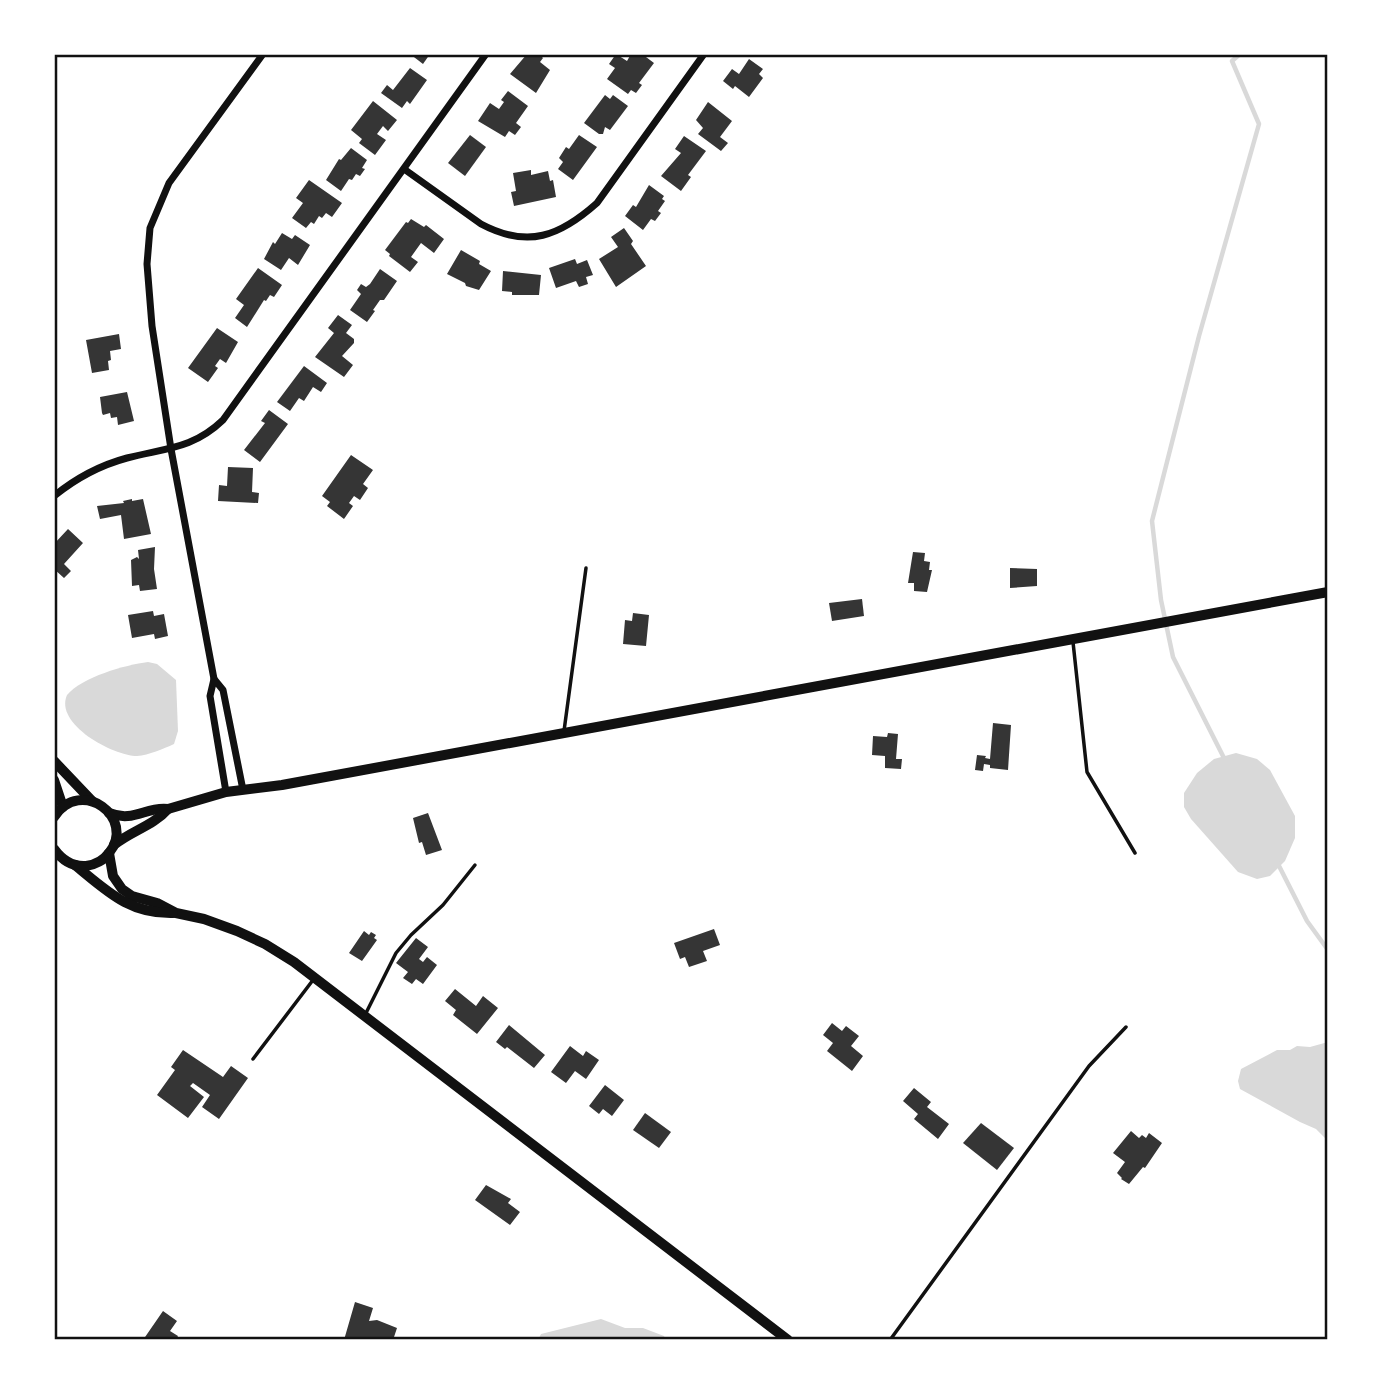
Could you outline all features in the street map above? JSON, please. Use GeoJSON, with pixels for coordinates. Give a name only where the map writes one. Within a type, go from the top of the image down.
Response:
{"type":"FeatureCollection","features":[{"type":"Feature","properties":{"kind":"main road"},"geometry":{"type":"LineString","coordinates":[[109,813],[133,817],[158,808],[169,809],[226,792],[282,785],[1328,592]]}},
{"type":"Feature","properties":{"kind":"main road"},"geometry":{"type":"LineString","coordinates":[[54,761],[92,801]]}},
{"type":"Feature","properties":{"kind":"main road"},"geometry":{"type":"LineString","coordinates":[[54,780],[57,813],[79,800],[100,804],[109,813],[116,828],[111,849],[113,876],[122,889],[132,896],[157,903],[176,913]]}},
{"type":"Feature","properties":{"kind":"main road"},"geometry":{"type":"LineString","coordinates":[[75,865],[96,863],[123,837],[159,819],[169,809]]}},
{"type":"Feature","properties":{"kind":"main road"},"geometry":{"type":"LineString","coordinates":[[54,849],[63,859],[75,865],[127,905],[155,914],[176,913],[204,919],[265,944],[315,979],[788,1340]]}},
{"type":"Feature","properties":{"kind":"street"},"geometry":{"type":"LineString","coordinates":[[226,792],[210,696],[214,679],[171,449],[152,326],[147,264],[150,228],[169,183],[263,54]]}},
{"type":"Feature","properties":{"kind":"street"},"geometry":{"type":"LineString","coordinates":[[54,496],[84,476],[112,463],[196,440],[223,420],[486,54]]}},
{"type":"Feature","properties":{"kind":"street"},"geometry":{"type":"LineString","coordinates":[[404,169],[481,224],[500,233],[538,236],[565,228],[597,202],[704,54]]}},
{"type":"Feature","properties":{"kind":"street"},"geometry":{"type":"LineString","coordinates":[[214,679],[223,690],[243,790]]}},
{"type":"Feature","properties":{"kind":"lane"},"geometry":{"type":"LineString","coordinates":[[564,733],[586,568]]}},
{"type":"Feature","properties":{"kind":"lane"},"geometry":{"type":"LineString","coordinates":[[1073,639],[1087,772],[1135,853]]}},
{"type":"Feature","properties":{"kind":"lane"},"geometry":{"type":"LineString","coordinates":[[364,1017],[396,953],[443,905],[475,865]]}},
{"type":"Feature","properties":{"kind":"lane"},"geometry":{"type":"LineString","coordinates":[[253,1059],[315,979]]}},
{"type":"Feature","properties":{"kind":"lane"},"geometry":{"type":"LineString","coordinates":[[890,1340],[1089,1066],[1126,1027]]}},
{"type":"Feature","properties":{"kind":"shaded area"},"geometry":{"type":"Polygon","coordinates":[[[148,662],[157,664],[176,680],[178,731],[174,744],[146,754],[127,755],[88,736],[69,717],[65,706],[67,695],[74,689],[104,673],[148,662]]]}},
{"type":"Feature","properties":{"kind":"shaded area"},"geometry":{"type":"Polygon","coordinates":[[[1236,753],[1257,759],[1270,770],[1295,816],[1295,838],[1285,861],[1270,876],[1257,879],[1238,872],[1191,819],[1184,807],[1184,793],[1197,773],[1214,759],[1236,753]]]}},
{"type":"Feature","properties":{"kind":"shaded area"},"geometry":{"type":"Polygon","coordinates":[[[1328,1042],[1328,1141],[1316,1129],[1240,1089],[1238,1081],[1241,1069],[1277,1050],[1290,1050],[1297,1046],[1310,1047],[1328,1042]]]}},
{"type":"Feature","properties":{"kind":"shaded area"},"geometry":{"type":"Polygon","coordinates":[[[601,1319],[625,1328],[643,1328],[664,1336],[666,1340],[538,1340],[541,1334],[601,1319]]]}},
{"type":"Feature","properties":{"kind":"building"},"geometry":{"type":"Polygon","coordinates":[[[410,54],[430,54],[423,64],[410,54]]]}},
{"type":"Feature","properties":{"kind":"building"},"geometry":{"type":"Polygon","coordinates":[[[527,54],[539,54],[543,58],[540,62],[550,70],[536,93],[510,74],[527,54]]]}},
{"type":"Feature","properties":{"kind":"building"},"geometry":{"type":"Polygon","coordinates":[[[616,54],[627,61],[631,54],[642,54],[654,63],[639,83],[642,85],[636,93],[631,90],[628,94],[607,79],[615,68],[609,64],[616,54]]]}},
{"type":"Feature","properties":{"kind":"building"},"geometry":{"type":"Polygon","coordinates":[[[749,59],[763,69],[759,74],[763,78],[749,97],[723,81],[732,69],[739,74],[749,59]]]}},
{"type":"Feature","properties":{"kind":"building"},"geometry":{"type":"Polygon","coordinates":[[[410,68],[427,80],[410,104],[407,101],[402,108],[381,93],[387,85],[393,90],[410,68]]]}},
{"type":"Feature","properties":{"kind":"building"},"geometry":{"type":"Polygon","coordinates":[[[508,91],[528,106],[516,123],[521,127],[515,135],[509,131],[505,137],[478,121],[490,103],[499,109],[504,102],[501,100],[508,91]]]}},
{"type":"Feature","properties":{"kind":"building"},"geometry":{"type":"Polygon","coordinates":[[[605,95],[610,99],[613,95],[628,106],[610,130],[605,127],[603,134],[599,134],[584,123],[605,95]]]}},
{"type":"Feature","properties":{"kind":"building"},"geometry":{"type":"Polygon","coordinates":[[[373,101],[397,120],[388,131],[383,126],[377,134],[386,140],[375,155],[359,143],[362,139],[351,130],[373,101]]]}},
{"type":"Feature","properties":{"kind":"building"},"geometry":{"type":"Polygon","coordinates":[[[708,102],[732,121],[720,137],[728,143],[721,151],[698,134],[703,128],[696,120],[708,102]]]}},
{"type":"Feature","properties":{"kind":"building"},"geometry":{"type":"Polygon","coordinates":[[[470,135],[486,147],[465,176],[448,163],[470,135]]]}},
{"type":"Feature","properties":{"kind":"building"},"geometry":{"type":"Polygon","coordinates":[[[579,135],[597,147],[573,180],[558,169],[563,162],[559,158],[579,135]]]}},
{"type":"Feature","properties":{"kind":"building"},"geometry":{"type":"Polygon","coordinates":[[[684,136],[706,151],[688,175],[691,177],[681,191],[661,176],[681,153],[675,149],[684,136]]]}},
{"type":"Feature","properties":{"kind":"building"},"geometry":{"type":"Polygon","coordinates":[[[351,148],[367,160],[362,168],[365,169],[360,176],[356,174],[352,180],[349,179],[341,191],[326,180],[339,159],[351,148]]]}},
{"type":"Feature","properties":{"kind":"building"},"geometry":{"type":"Polygon","coordinates":[[[531,170],[531,175],[548,171],[550,181],[553,180],[556,197],[514,206],[511,192],[516,191],[513,173],[531,170]]]}},
{"type":"Feature","properties":{"kind":"building"},"geometry":{"type":"Polygon","coordinates":[[[309,180],[342,203],[332,217],[326,213],[306,228],[292,218],[303,203],[296,198],[309,180]]]}},
{"type":"Feature","properties":{"kind":"building"},"geometry":{"type":"Polygon","coordinates":[[[649,185],[664,196],[662,199],[665,201],[655,221],[651,219],[643,230],[625,216],[633,205],[636,207],[649,185]]]}},
{"type":"Feature","properties":{"kind":"building"},"geometry":{"type":"Polygon","coordinates":[[[411,219],[424,227],[426,225],[444,239],[434,253],[421,243],[411,257],[418,262],[410,272],[385,250],[411,219]]]}},
{"type":"Feature","properties":{"kind":"building"},"geometry":{"type":"Polygon","coordinates":[[[624,228],[646,266],[616,287],[599,259],[618,247],[611,237],[624,228]]]}},
{"type":"Feature","properties":{"kind":"building"},"geometry":{"type":"Polygon","coordinates":[[[282,233],[292,239],[295,235],[310,245],[298,265],[289,258],[281,270],[264,259],[273,242],[275,244],[282,233]]]}},
{"type":"Feature","properties":{"kind":"building"},"geometry":{"type":"Polygon","coordinates":[[[461,250],[491,271],[479,290],[466,286],[447,274],[461,250]]]}},
{"type":"Feature","properties":{"kind":"building"},"geometry":{"type":"Polygon","coordinates":[[[575,259],[577,264],[587,260],[593,275],[586,277],[588,284],[579,287],[576,281],[556,288],[549,268],[575,259]]]}},
{"type":"Feature","properties":{"kind":"building"},"geometry":{"type":"Polygon","coordinates":[[[258,268],[282,285],[274,297],[270,295],[264,300],[247,327],[235,318],[244,305],[236,299],[258,268]]]}},
{"type":"Feature","properties":{"kind":"building"},"geometry":{"type":"Polygon","coordinates":[[[380,269],[397,281],[384,300],[380,300],[367,322],[350,310],[361,294],[357,290],[361,284],[366,287],[370,284],[380,269]]]}},
{"type":"Feature","properties":{"kind":"building"},"geometry":{"type":"Polygon","coordinates":[[[503,271],[541,275],[539,295],[512,295],[512,292],[502,291],[503,271]]]}},
{"type":"Feature","properties":{"kind":"building"},"geometry":{"type":"Polygon","coordinates":[[[338,315],[352,325],[346,333],[354,339],[354,343],[342,356],[353,365],[344,377],[315,357],[334,333],[328,328],[338,315]]]}},
{"type":"Feature","properties":{"kind":"building"},"geometry":{"type":"Polygon","coordinates":[[[217,328],[238,342],[226,363],[220,359],[215,366],[218,368],[208,382],[188,368],[217,328]]]}},
{"type":"Feature","properties":{"kind":"building"},"geometry":{"type":"Polygon","coordinates":[[[119,334],[121,349],[110,351],[109,370],[92,373],[86,340],[119,334]]]}},
{"type":"Feature","properties":{"kind":"building"},"geometry":{"type":"Polygon","coordinates":[[[304,366],[327,383],[321,392],[313,387],[304,401],[299,398],[290,411],[277,402],[304,366]]]}},
{"type":"Feature","properties":{"kind":"building"},"geometry":{"type":"Polygon","coordinates":[[[127,392],[134,421],[118,425],[117,417],[111,418],[110,413],[103,415],[100,397],[127,392]]]}},
{"type":"Feature","properties":{"kind":"building"},"geometry":{"type":"Polygon","coordinates":[[[269,410],[288,424],[260,462],[244,450],[265,423],[261,421],[269,410]]]}},
{"type":"Feature","properties":{"kind":"building"},"geometry":{"type":"Polygon","coordinates":[[[351,455],[373,470],[363,484],[368,488],[360,500],[354,496],[349,503],[353,506],[344,519],[327,506],[330,502],[322,496],[351,455]]]}},
{"type":"Feature","properties":{"kind":"building"},"geometry":{"type":"Polygon","coordinates":[[[228,467],[253,468],[252,492],[259,493],[258,503],[218,501],[219,485],[227,486],[228,467]]]}},
{"type":"Feature","properties":{"kind":"building"},"geometry":{"type":"Polygon","coordinates":[[[143,499],[151,534],[124,539],[121,515],[100,519],[97,506],[124,503],[123,501],[143,499]]]}},
{"type":"Feature","properties":{"kind":"building"},"geometry":{"type":"Polygon","coordinates":[[[68,529],[83,543],[64,564],[71,571],[64,578],[54,569],[54,544],[68,529]]]}},
{"type":"Feature","properties":{"kind":"building"},"geometry":{"type":"Polygon","coordinates":[[[155,547],[157,589],[140,591],[139,585],[132,586],[131,560],[137,557],[139,559],[138,550],[155,547]]]}},
{"type":"Feature","properties":{"kind":"building"},"geometry":{"type":"Polygon","coordinates":[[[913,552],[925,553],[924,561],[930,562],[929,570],[932,570],[927,592],[914,591],[914,583],[908,583],[913,552]]]}},
{"type":"Feature","properties":{"kind":"building"},"geometry":{"type":"Polygon","coordinates":[[[1010,568],[1037,569],[1037,586],[1010,588],[1010,568]]]}},
{"type":"Feature","properties":{"kind":"building"},"geometry":{"type":"Polygon","coordinates":[[[862,599],[864,616],[832,621],[829,603],[862,599]]]}},
{"type":"Feature","properties":{"kind":"building"},"geometry":{"type":"Polygon","coordinates":[[[153,611],[154,616],[164,614],[168,636],[155,639],[154,634],[132,638],[128,615],[153,611]]]}},
{"type":"Feature","properties":{"kind":"building"},"geometry":{"type":"Polygon","coordinates":[[[633,613],[649,615],[646,646],[623,644],[625,620],[632,621],[633,613]]]}},
{"type":"Feature","properties":{"kind":"building"},"geometry":{"type":"Polygon","coordinates":[[[993,723],[1011,725],[1008,770],[990,768],[990,765],[984,764],[983,771],[975,770],[977,755],[990,759],[993,723]]]}},
{"type":"Feature","properties":{"kind":"building"},"geometry":{"type":"Polygon","coordinates":[[[888,733],[898,734],[896,759],[902,759],[901,769],[885,768],[885,756],[872,755],[873,736],[887,737],[888,733]]]}},
{"type":"Feature","properties":{"kind":"building"},"geometry":{"type":"Polygon","coordinates":[[[428,813],[442,850],[426,855],[422,842],[419,843],[413,818],[428,813]]]}},
{"type":"Feature","properties":{"kind":"building"},"geometry":{"type":"Polygon","coordinates":[[[714,929],[720,945],[703,951],[707,961],[689,967],[685,957],[680,959],[674,943],[714,929]]]}},
{"type":"Feature","properties":{"kind":"building"},"geometry":{"type":"Polygon","coordinates":[[[364,931],[369,935],[371,932],[376,935],[374,938],[377,940],[362,961],[349,953],[364,931]]]}},
{"type":"Feature","properties":{"kind":"building"},"geometry":{"type":"Polygon","coordinates":[[[416,938],[428,947],[419,959],[423,962],[427,957],[437,965],[423,984],[416,979],[412,984],[403,978],[408,972],[396,963],[416,938]]]}},
{"type":"Feature","properties":{"kind":"building"},"geometry":{"type":"Polygon","coordinates":[[[455,989],[476,1006],[483,996],[498,1008],[477,1034],[453,1015],[456,1010],[445,1001],[455,989]]]}},
{"type":"Feature","properties":{"kind":"building"},"geometry":{"type":"Polygon","coordinates":[[[832,1023],[842,1031],[846,1026],[859,1036],[851,1046],[863,1056],[852,1071],[827,1051],[833,1043],[823,1035],[832,1023]]]}},
{"type":"Feature","properties":{"kind":"building"},"geometry":{"type":"Polygon","coordinates":[[[509,1025],[545,1055],[534,1068],[496,1042],[509,1025]]]}},
{"type":"Feature","properties":{"kind":"building"},"geometry":{"type":"Polygon","coordinates":[[[570,1046],[583,1056],[586,1051],[599,1060],[586,1079],[575,1071],[566,1083],[551,1072],[570,1046]]]}},
{"type":"Feature","properties":{"kind":"building"},"geometry":{"type":"Polygon","coordinates":[[[183,1050],[223,1077],[231,1066],[248,1078],[219,1119],[202,1107],[210,1095],[193,1083],[190,1086],[204,1097],[188,1118],[157,1095],[175,1070],[171,1067],[183,1050]]]}},
{"type":"Feature","properties":{"kind":"building"},"geometry":{"type":"Polygon","coordinates":[[[605,1085],[624,1100],[612,1116],[603,1109],[599,1114],[589,1106],[605,1085]]]}},
{"type":"Feature","properties":{"kind":"building"},"geometry":{"type":"Polygon","coordinates":[[[914,1088],[931,1102],[927,1107],[949,1124],[938,1139],[914,1119],[918,1114],[903,1101],[914,1088]]]}},
{"type":"Feature","properties":{"kind":"building"},"geometry":{"type":"Polygon","coordinates":[[[645,1113],[671,1132],[659,1148],[633,1130],[645,1113]]]}},
{"type":"Feature","properties":{"kind":"building"},"geometry":{"type":"Polygon","coordinates":[[[981,1123],[1014,1148],[997,1170],[963,1143],[981,1123]]]}},
{"type":"Feature","properties":{"kind":"building"},"geometry":{"type":"Polygon","coordinates":[[[1131,1131],[1139,1138],[1142,1135],[1146,1138],[1149,1133],[1162,1143],[1145,1168],[1143,1167],[1129,1184],[1117,1173],[1125,1162],[1113,1153],[1131,1131]]]}},
{"type":"Feature","properties":{"kind":"building"},"geometry":{"type":"Polygon","coordinates":[[[486,1185],[511,1199],[508,1203],[520,1212],[510,1225],[475,1200],[486,1185]]]}},
{"type":"Feature","properties":{"kind":"building"},"geometry":{"type":"Polygon","coordinates":[[[355,1302],[373,1308],[369,1321],[377,1320],[397,1328],[393,1340],[344,1340],[355,1302]]]}},
{"type":"Feature","properties":{"kind":"building"},"geometry":{"type":"Polygon","coordinates":[[[163,1311],[177,1321],[170,1331],[178,1336],[176,1340],[143,1340],[163,1311]]]}},
{"type":"Feature","properties":{"kind":"waterway"},"geometry":{"type":"LineString","coordinates":[[1225,760],[1173,657],[1161,600],[1152,521],[1199,336],[1259,124],[1232,61],[1240,54]]}},
{"type":"Feature","properties":{"kind":"waterway"},"geometry":{"type":"LineString","coordinates":[[1277,862],[1307,921],[1328,950]]}}]}
